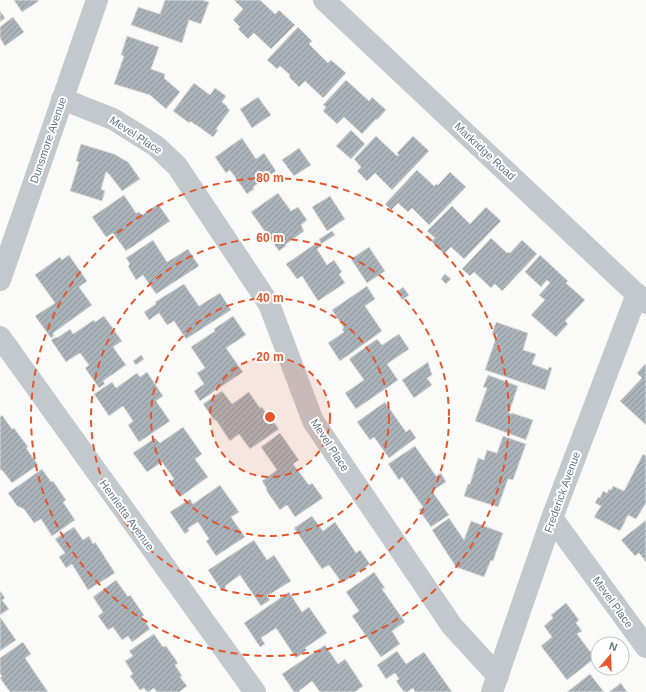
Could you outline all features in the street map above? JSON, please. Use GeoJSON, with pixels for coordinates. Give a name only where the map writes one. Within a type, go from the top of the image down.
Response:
{"type":"FeatureCollection","features":[{"type":"Feature","properties":{"kind":"street","name":"Dunsmore Avenue"},"geometry":{"type":"LineString","coordinates":[[0,280],[97,0]]}},
{"type":"Feature","properties":{"kind":"street","name":"Markridge Road"},"geometry":{"type":"LineString","coordinates":[[324,0],[641,298]]}},
{"type":"Feature","properties":{"kind":"street","name":"Mevel Place"},"geometry":{"type":"LineString","coordinates":[[62,99],[113,119],[156,146],[177,166],[269,304],[313,421],[452,626],[495,684]]}},
{"type":"Feature","properties":{"kind":"street","name":"Frederick Avenue"},"geometry":{"type":"LineString","coordinates":[[495,684],[552,518],[641,298]]}},
{"type":"Feature","properties":{"kind":"street","name":"Henrietta Avenue"},"geometry":{"type":"LineString","coordinates":[[0,337],[254,692]]}},
{"type":"Feature","properties":{"kind":"street","name":"Mevel Place"},"geometry":{"type":"LineString","coordinates":[[552,518],[646,647]]}},
{"type":"Feature","properties":{"kind":"building"},"geometry":{"type":"Polygon","coordinates":[[[14,0],[38,0],[39,1],[22,12],[14,0]]]}},
{"type":"Feature","properties":{"kind":"building"},"geometry":{"type":"Polygon","coordinates":[[[165,0],[202,0],[209,2],[201,24],[189,20],[182,43],[131,25],[138,7],[160,14],[165,0]]]}},
{"type":"Feature","properties":{"kind":"building"},"geometry":{"type":"Polygon","coordinates":[[[234,0],[260,0],[275,14],[279,10],[295,25],[271,49],[254,33],[248,39],[238,29],[240,27],[233,20],[243,9],[234,0]]]}},
{"type":"Feature","properties":{"kind":"building"},"geometry":{"type":"Polygon","coordinates":[[[0,11],[5,18],[0,22],[0,11]]]}},
{"type":"Feature","properties":{"kind":"building"},"geometry":{"type":"Polygon","coordinates":[[[13,17],[24,32],[5,46],[0,38],[0,27],[13,17]]]}},
{"type":"Feature","properties":{"kind":"building"},"geometry":{"type":"Polygon","coordinates":[[[298,27],[312,41],[309,44],[328,63],[331,60],[346,73],[323,98],[305,81],[299,87],[289,77],[290,75],[280,66],[277,69],[267,60],[298,27]]]}},
{"type":"Feature","properties":{"kind":"building"},"geometry":{"type":"Polygon","coordinates":[[[127,36],[159,47],[151,69],[165,74],[164,78],[180,92],[166,109],[150,95],[114,84],[124,56],[121,55],[127,36]]]}},
{"type":"Feature","properties":{"kind":"building"},"geometry":{"type":"Polygon","coordinates":[[[346,80],[369,101],[372,97],[386,110],[362,134],[344,117],[337,124],[323,111],[326,107],[323,105],[346,80]]]}},
{"type":"Feature","properties":{"kind":"building"},"geometry":{"type":"Polygon","coordinates":[[[194,83],[210,95],[215,88],[226,96],[222,102],[230,110],[216,129],[218,130],[213,137],[191,121],[189,123],[173,111],[194,83]]]}},
{"type":"Feature","properties":{"kind":"building"},"geometry":{"type":"Polygon","coordinates":[[[258,97],[271,115],[252,128],[240,109],[258,97]]]}},
{"type":"Feature","properties":{"kind":"building"},"geometry":{"type":"Polygon","coordinates":[[[351,130],[365,144],[351,159],[336,146],[351,130]]]}},
{"type":"Feature","properties":{"kind":"building"},"geometry":{"type":"Polygon","coordinates":[[[376,136],[397,156],[399,155],[397,153],[413,136],[429,151],[392,190],[375,173],[367,181],[357,171],[361,167],[354,159],[376,136]]]}},
{"type":"Feature","properties":{"kind":"building"},"geometry":{"type":"Polygon","coordinates":[[[242,138],[256,159],[264,153],[276,171],[253,187],[254,189],[247,194],[230,170],[226,173],[215,157],[242,138]]]}},
{"type":"Feature","properties":{"kind":"building"},"geometry":{"type":"Polygon","coordinates":[[[81,144],[114,154],[128,162],[140,179],[122,191],[106,172],[101,189],[105,191],[102,201],[70,191],[79,162],[76,161],[81,144]]]}},
{"type":"Feature","properties":{"kind":"building"},"geometry":{"type":"Polygon","coordinates":[[[299,148],[311,165],[294,176],[282,160],[299,148]]]}},
{"type":"Feature","properties":{"kind":"building"},"geometry":{"type":"Polygon","coordinates":[[[417,170],[434,186],[436,184],[438,185],[450,172],[466,187],[429,225],[412,208],[408,212],[398,203],[391,210],[385,204],[417,170]]]}},
{"type":"Feature","properties":{"kind":"building"},"geometry":{"type":"Polygon","coordinates":[[[278,193],[291,211],[298,207],[307,220],[301,225],[304,231],[279,251],[251,212],[278,193]]]}},
{"type":"Feature","properties":{"kind":"building"},"geometry":{"type":"Polygon","coordinates":[[[124,195],[136,213],[139,212],[142,215],[158,204],[170,221],[126,251],[113,233],[106,237],[92,217],[124,195]]]}},
{"type":"Feature","properties":{"kind":"building"},"geometry":{"type":"Polygon","coordinates":[[[330,196],[345,219],[327,231],[312,207],[330,196]]]}},
{"type":"Feature","properties":{"kind":"building"},"geometry":{"type":"Polygon","coordinates":[[[452,206],[470,224],[486,207],[501,221],[464,259],[451,247],[444,254],[431,241],[435,238],[427,231],[452,206]]]}},
{"type":"Feature","properties":{"kind":"building"},"geometry":{"type":"Polygon","coordinates":[[[332,231],[335,235],[321,244],[319,239],[332,231]]]}},
{"type":"Feature","properties":{"kind":"building"},"geometry":{"type":"Polygon","coordinates":[[[491,238],[507,253],[510,253],[522,240],[537,254],[502,291],[495,284],[491,288],[474,272],[470,276],[462,269],[491,238]]]}},
{"type":"Feature","properties":{"kind":"building"},"geometry":{"type":"Polygon","coordinates":[[[153,240],[167,262],[188,249],[199,266],[156,294],[143,275],[136,280],[128,266],[130,264],[126,258],[153,240]]]}},
{"type":"Feature","properties":{"kind":"building"},"geometry":{"type":"Polygon","coordinates":[[[318,242],[321,246],[317,249],[327,265],[334,260],[342,272],[339,274],[345,283],[318,301],[302,276],[297,279],[286,264],[318,242]]]}},
{"type":"Feature","properties":{"kind":"building"},"geometry":{"type":"Polygon","coordinates":[[[369,247],[385,271],[367,283],[351,259],[369,247]]]}},
{"type":"Feature","properties":{"kind":"building"},"geometry":{"type":"Polygon","coordinates":[[[69,255],[87,281],[79,287],[92,305],[53,333],[54,336],[51,338],[35,316],[55,303],[35,275],[60,257],[62,260],[69,255]]]}},
{"type":"Feature","properties":{"kind":"building"},"geometry":{"type":"Polygon","coordinates":[[[540,255],[568,281],[566,283],[585,300],[565,321],[568,324],[556,337],[531,315],[545,300],[539,295],[550,283],[547,280],[541,287],[525,272],[540,255]]]}},
{"type":"Feature","properties":{"kind":"building"},"geometry":{"type":"Polygon","coordinates":[[[445,274],[451,279],[446,284],[441,279],[445,274]]]}},
{"type":"Feature","properties":{"kind":"building"},"geometry":{"type":"Polygon","coordinates":[[[184,284],[199,306],[220,293],[231,310],[186,339],[174,321],[167,325],[159,313],[149,320],[144,312],[156,304],[155,302],[184,284]]]}},
{"type":"Feature","properties":{"kind":"building"},"geometry":{"type":"Polygon","coordinates":[[[367,286],[375,299],[365,306],[382,331],[340,361],[328,343],[344,332],[342,329],[344,328],[332,310],[367,286]]]}},
{"type":"Feature","properties":{"kind":"building"},"geometry":{"type":"Polygon","coordinates":[[[403,287],[409,295],[402,300],[397,292],[403,287]]]}},
{"type":"Feature","properties":{"kind":"building"},"geometry":{"type":"Polygon","coordinates":[[[104,316],[122,341],[113,347],[126,365],[103,381],[105,384],[99,388],[85,368],[89,365],[80,353],[66,362],[51,340],[56,337],[57,338],[70,329],[73,334],[94,320],[95,322],[104,316]]]}},
{"type":"Feature","properties":{"kind":"building"},"geometry":{"type":"Polygon","coordinates":[[[233,316],[246,335],[226,348],[243,372],[200,401],[194,391],[204,384],[197,373],[205,368],[191,347],[215,331],[214,329],[233,316]]]}},
{"type":"Feature","properties":{"kind":"building"},"geometry":{"type":"Polygon","coordinates":[[[496,322],[528,333],[523,350],[536,354],[532,364],[548,370],[549,367],[552,368],[545,390],[485,370],[497,335],[492,334],[496,322]]]}},
{"type":"Feature","properties":{"kind":"building"},"geometry":{"type":"Polygon","coordinates":[[[399,334],[409,349],[387,364],[398,380],[356,409],[345,393],[364,380],[349,359],[377,339],[382,345],[399,334]]]}},
{"type":"Feature","properties":{"kind":"building"},"geometry":{"type":"Polygon","coordinates":[[[141,355],[144,359],[136,365],[133,361],[141,355]]]}},
{"type":"Feature","properties":{"kind":"building"},"geometry":{"type":"Polygon","coordinates":[[[428,362],[432,375],[427,378],[432,385],[414,398],[402,380],[428,362]]]}},
{"type":"Feature","properties":{"kind":"building"},"geometry":{"type":"Polygon","coordinates":[[[645,364],[646,425],[620,401],[642,378],[637,373],[645,364]]]}},
{"type":"Feature","properties":{"kind":"building"},"geometry":{"type":"Polygon","coordinates":[[[147,372],[163,396],[156,401],[170,421],[139,442],[128,425],[133,421],[123,406],[109,416],[94,394],[112,382],[116,388],[137,373],[140,377],[147,372]]]}},
{"type":"Feature","properties":{"kind":"building"},"geometry":{"type":"Polygon","coordinates":[[[488,375],[518,386],[509,413],[533,420],[526,440],[475,421],[487,388],[483,387],[488,375]]]}},
{"type":"Feature","properties":{"kind":"building"},"geometry":{"type":"Polygon","coordinates":[[[222,391],[232,404],[249,392],[260,408],[262,407],[279,429],[250,449],[239,434],[230,441],[203,404],[222,391]]]}},
{"type":"Feature","properties":{"kind":"building"},"geometry":{"type":"Polygon","coordinates":[[[385,402],[406,432],[410,429],[416,438],[389,458],[374,437],[370,440],[357,422],[385,402]]]}},
{"type":"Feature","properties":{"kind":"building"},"geometry":{"type":"Polygon","coordinates":[[[2,415],[28,447],[26,448],[38,465],[12,483],[0,469],[0,417],[2,415]]]}},
{"type":"Feature","properties":{"kind":"building"},"geometry":{"type":"Polygon","coordinates":[[[183,427],[202,454],[195,459],[208,477],[180,497],[170,482],[174,479],[162,462],[147,472],[133,453],[155,438],[160,443],[183,427]]]}},
{"type":"Feature","properties":{"kind":"building"},"geometry":{"type":"Polygon","coordinates":[[[280,433],[299,460],[293,464],[309,485],[312,483],[323,498],[295,517],[287,505],[280,510],[266,490],[267,489],[262,481],[277,470],[261,447],[280,433]]]}},
{"type":"Feature","properties":{"kind":"building"},"geometry":{"type":"Polygon","coordinates":[[[503,436],[526,444],[513,480],[508,479],[498,507],[464,496],[468,484],[470,484],[478,458],[484,460],[487,450],[497,453],[503,436]]]}},
{"type":"Feature","properties":{"kind":"building"},"geometry":{"type":"Polygon","coordinates":[[[415,446],[436,476],[441,473],[446,482],[432,491],[449,515],[431,527],[419,510],[423,507],[402,477],[399,480],[388,464],[415,446]]]}},
{"type":"Feature","properties":{"kind":"building"},"geometry":{"type":"Polygon","coordinates":[[[643,454],[646,456],[646,503],[636,519],[628,515],[620,531],[594,517],[601,506],[595,503],[598,497],[600,498],[603,491],[607,493],[613,486],[624,491],[643,454]]]}},
{"type":"Feature","properties":{"kind":"building"},"geometry":{"type":"Polygon","coordinates":[[[42,469],[51,482],[53,481],[66,500],[63,502],[75,520],[52,536],[41,519],[34,523],[24,509],[17,506],[8,493],[42,469]]]}},
{"type":"Feature","properties":{"kind":"building"},"geometry":{"type":"Polygon","coordinates":[[[220,485],[239,512],[231,517],[245,537],[216,556],[206,541],[209,539],[198,522],[188,528],[189,531],[185,534],[170,512],[190,499],[193,504],[220,485]]]}},
{"type":"Feature","properties":{"kind":"building"},"geometry":{"type":"Polygon","coordinates":[[[312,516],[323,531],[335,522],[356,553],[360,550],[370,564],[342,583],[329,565],[322,569],[294,528],[312,516]]]}},
{"type":"Feature","properties":{"kind":"building"},"geometry":{"type":"Polygon","coordinates":[[[449,518],[464,540],[471,521],[503,533],[493,561],[491,560],[484,577],[456,567],[432,530],[449,518]]]}},
{"type":"Feature","properties":{"kind":"building"},"geometry":{"type":"Polygon","coordinates":[[[646,520],[646,562],[639,553],[635,556],[621,540],[646,520]]]}},
{"type":"Feature","properties":{"kind":"building"},"geometry":{"type":"Polygon","coordinates":[[[74,527],[83,540],[89,536],[93,544],[95,542],[115,573],[88,590],[72,564],[66,568],[59,557],[65,553],[55,539],[74,527]]]}},
{"type":"Feature","properties":{"kind":"building"},"geometry":{"type":"Polygon","coordinates":[[[254,540],[267,560],[274,555],[291,581],[267,596],[270,600],[261,606],[240,575],[225,586],[226,588],[222,591],[208,570],[254,540]]]}},
{"type":"Feature","properties":{"kind":"building"},"geometry":{"type":"Polygon","coordinates":[[[374,572],[385,588],[382,589],[405,622],[392,631],[400,644],[381,657],[352,616],[359,611],[346,592],[374,572]]]}},
{"type":"Feature","properties":{"kind":"building"},"geometry":{"type":"Polygon","coordinates":[[[116,580],[128,597],[130,595],[144,615],[142,617],[150,629],[132,642],[128,636],[122,640],[113,627],[108,630],[98,616],[103,612],[93,597],[116,580]]]}},
{"type":"Feature","properties":{"kind":"building"},"geometry":{"type":"Polygon","coordinates":[[[0,591],[5,598],[2,600],[9,609],[0,615],[0,591]]]}},
{"type":"Feature","properties":{"kind":"building"},"geometry":{"type":"Polygon","coordinates":[[[289,592],[302,612],[309,607],[327,633],[305,648],[307,650],[296,658],[276,628],[261,638],[265,644],[260,647],[244,623],[289,592]]]}},
{"type":"Feature","properties":{"kind":"building"},"geometry":{"type":"Polygon","coordinates":[[[566,603],[579,620],[576,623],[582,631],[577,634],[590,651],[590,662],[567,680],[541,646],[552,637],[544,626],[553,618],[551,615],[566,603]]]}},
{"type":"Feature","properties":{"kind":"building"},"geometry":{"type":"Polygon","coordinates":[[[0,617],[16,640],[0,651],[0,617]]]}},
{"type":"Feature","properties":{"kind":"building"},"geometry":{"type":"Polygon","coordinates":[[[154,634],[163,647],[166,646],[178,663],[175,665],[182,676],[180,677],[187,686],[179,692],[157,692],[154,688],[148,692],[144,688],[140,690],[130,676],[133,674],[125,661],[133,656],[129,651],[154,634]]]}},
{"type":"Feature","properties":{"kind":"building"},"geometry":{"type":"Polygon","coordinates":[[[23,642],[31,654],[25,658],[48,692],[10,692],[0,678],[2,676],[0,674],[0,658],[23,642]]]}},
{"type":"Feature","properties":{"kind":"building"},"geometry":{"type":"Polygon","coordinates":[[[325,645],[338,664],[345,659],[363,686],[355,692],[320,692],[312,681],[299,691],[300,692],[294,692],[282,674],[325,645]]]}},
{"type":"Feature","properties":{"kind":"building"},"geometry":{"type":"Polygon","coordinates":[[[397,651],[406,664],[424,652],[452,692],[415,692],[413,688],[407,692],[404,692],[396,681],[399,679],[395,673],[386,679],[377,665],[397,651]]]}},
{"type":"Feature","properties":{"kind":"building"},"geometry":{"type":"Polygon","coordinates":[[[590,674],[590,676],[604,692],[567,692],[590,674]]]}},
{"type":"Feature","properties":{"kind":"building"},"geometry":{"type":"Polygon","coordinates":[[[621,683],[627,692],[609,692],[621,683]]]}}]}
